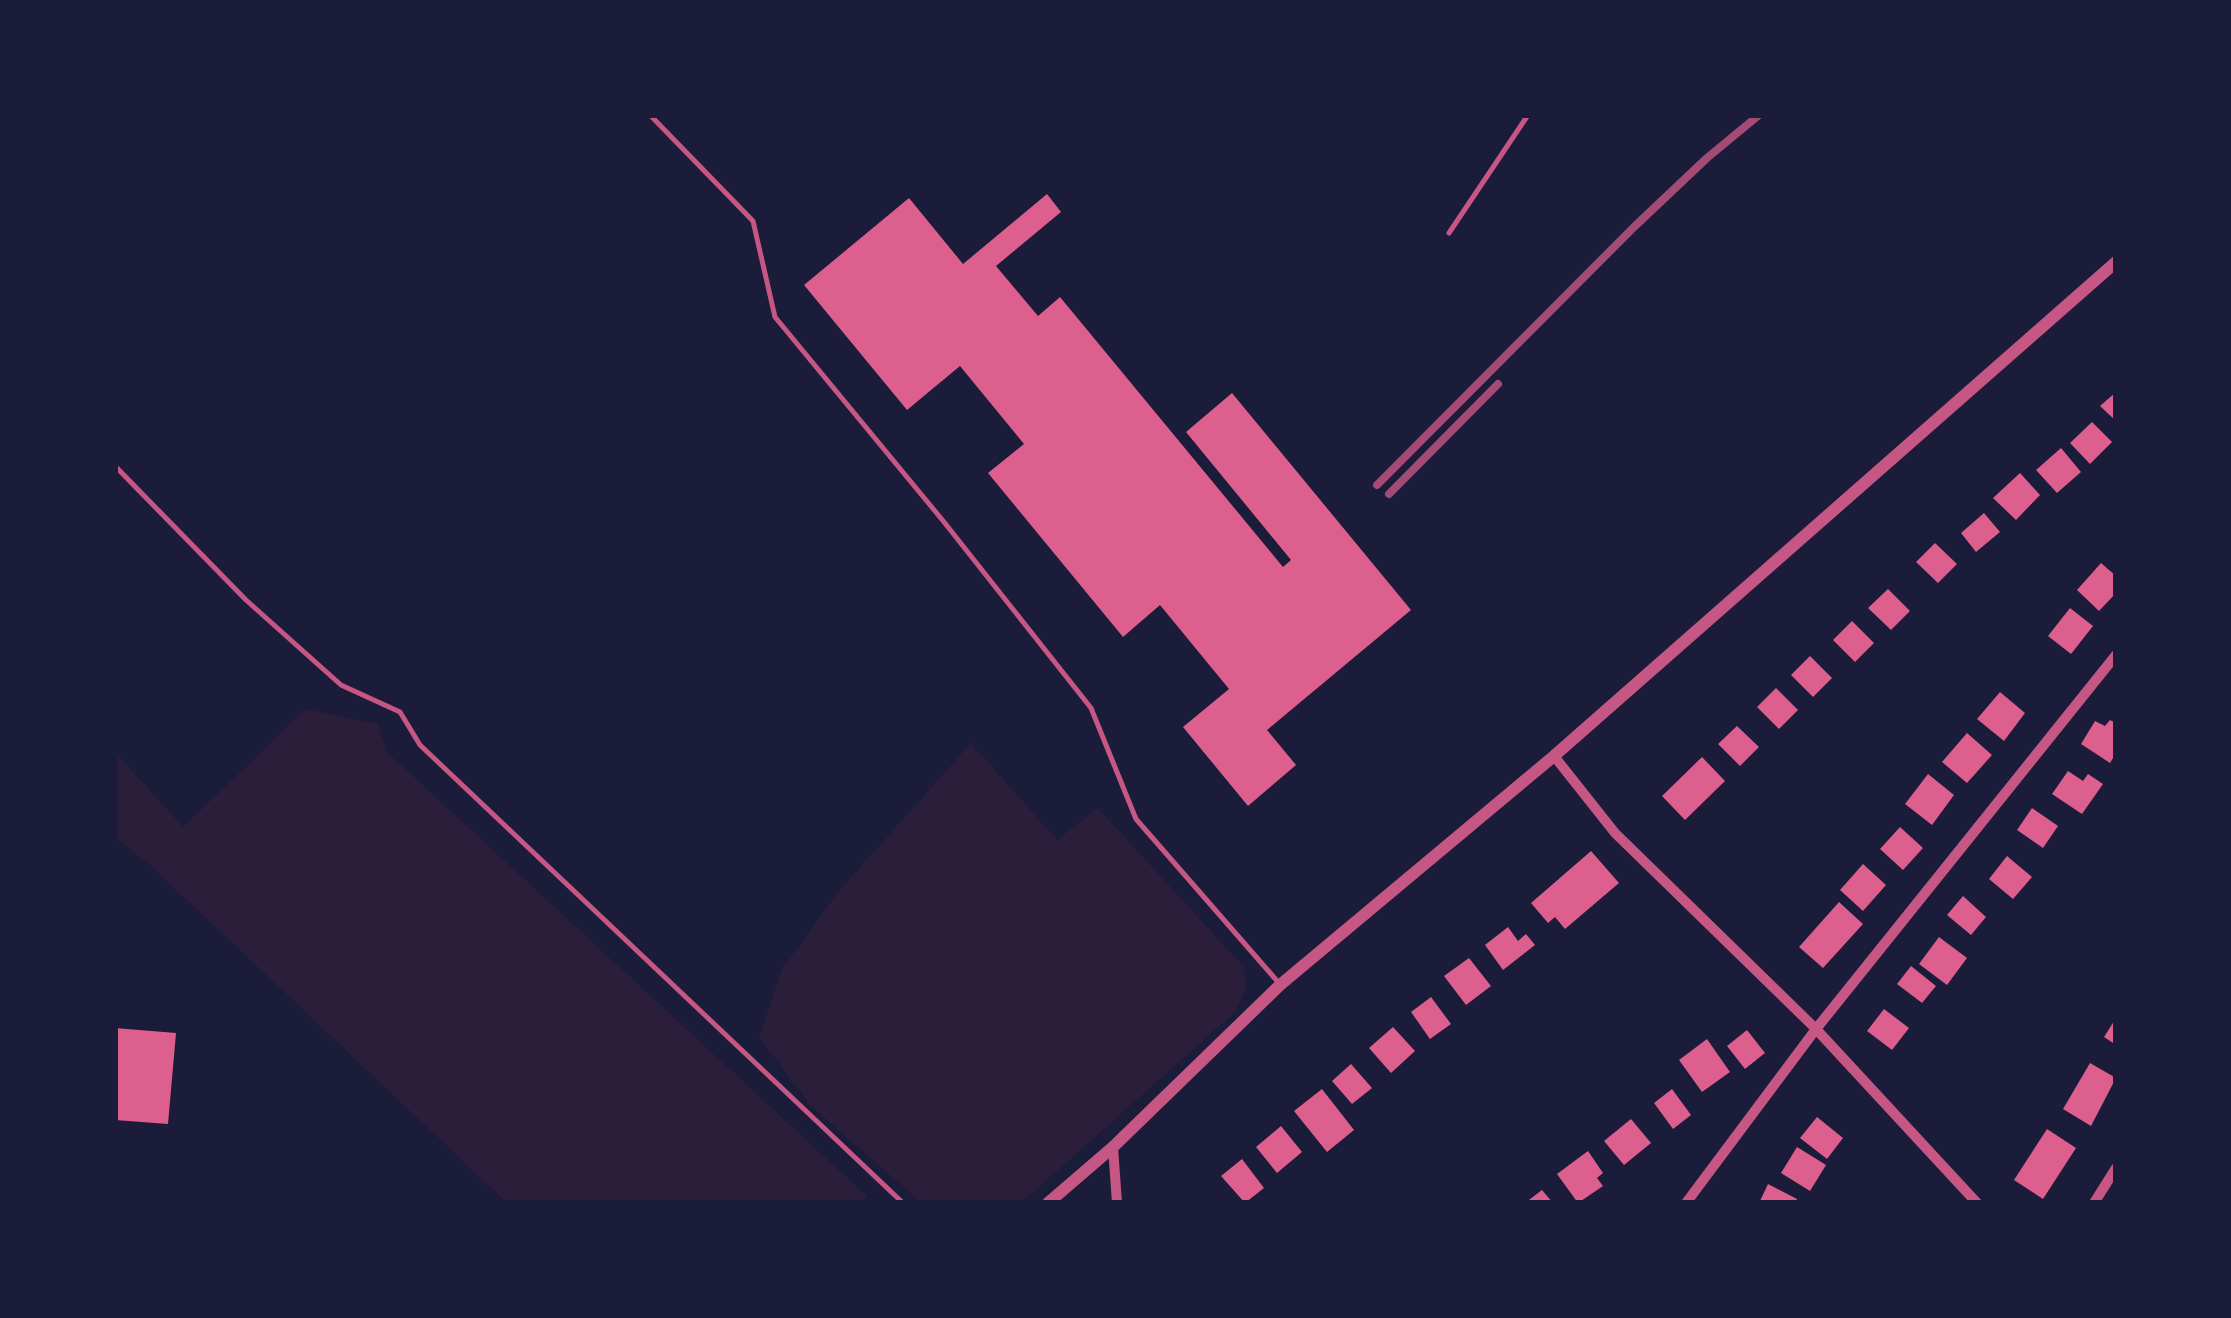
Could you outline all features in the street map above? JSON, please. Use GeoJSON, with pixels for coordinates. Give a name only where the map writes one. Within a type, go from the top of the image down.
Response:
{"type":"FeatureCollection","features":[{"type":"Feature","properties":{"kind":"street"},"geometry":{"type":"LineString","coordinates":[[1048,1203],[1113,1147],[1280,984],[1554,756],[2116,262]]}},
{"type":"Feature","properties":{"kind":"street"},"geometry":{"type":"LineString","coordinates":[[1686,1203],[1816,1028],[2116,655]]}},
{"type":"Feature","properties":{"kind":"street"},"geometry":{"type":"LineString","coordinates":[[1554,756],[1616,834],[1816,1028],[1978,1203]]}},
{"type":"Feature","properties":{"kind":"street"},"geometry":{"type":"LineString","coordinates":[[1113,1147],[1117,1203]]}},
{"type":"Feature","properties":{"kind":"street"},"geometry":{"type":"LineString","coordinates":[[2094,1203],[2116,1168]]}},
{"type":"Feature","properties":{"kind":"lane"},"geometry":{"type":"LineString","coordinates":[[650,115],[753,221],[775,317],[1091,708],[1136,818],[1280,984]]}},
{"type":"Feature","properties":{"kind":"lane"},"geometry":{"type":"LineString","coordinates":[[1449,233],[1528,115]]}},
{"type":"Feature","properties":{"kind":"lane"},"geometry":{"type":"LineString","coordinates":[[115,466],[246,600],[341,685],[400,712],[420,746],[902,1203]]}},
{"type":"Feature","properties":{"kind":"shaded area"},"geometry":{"type":"Polygon","coordinates":[[[306,709],[378,724],[387,752],[867,1196],[860,1203],[507,1203],[150,865],[115,838],[115,752],[183,827],[306,709]]]}},
{"type":"Feature","properties":{"kind":"shaded area"},"geometry":{"type":"Polygon","coordinates":[[[971,743],[1057,840],[1098,808],[1244,967],[1246,988],[1236,1011],[1021,1203],[922,1203],[811,1106],[759,1037],[781,971],[838,892],[971,743]]]}},
{"type":"Feature","properties":{"kind":"building"},"geometry":{"type":"Polygon","coordinates":[[[1047,194],[1061,212],[996,266],[1038,316],[1060,297],[1283,567],[1291,560],[1186,432],[1232,393],[1411,610],[1267,730],[1296,765],[1248,806],[1183,727],[1229,689],[1160,605],[1123,637],[988,473],[1024,444],[960,366],[907,410],[804,285],[909,198],[963,264],[1047,194]]]}},
{"type":"Feature","properties":{"kind":"building"},"geometry":{"type":"Polygon","coordinates":[[[2116,392],[2116,421],[2100,406],[2116,392]]]}},
{"type":"Feature","properties":{"kind":"building"},"geometry":{"type":"Polygon","coordinates":[[[2092,422],[2112,442],[2090,464],[2070,443],[2092,422]]]}},
{"type":"Feature","properties":{"kind":"building"},"geometry":{"type":"Polygon","coordinates":[[[2061,448],[2081,472],[2057,493],[2036,470],[2061,448]]]}},
{"type":"Feature","properties":{"kind":"building"},"geometry":{"type":"Polygon","coordinates":[[[2020,473],[2040,495],[2016,520],[1993,498],[2020,473]]]}},
{"type":"Feature","properties":{"kind":"building"},"geometry":{"type":"Polygon","coordinates":[[[1984,513],[2000,532],[1976,552],[1961,533],[1984,513]]]}},
{"type":"Feature","properties":{"kind":"building"},"geometry":{"type":"Polygon","coordinates":[[[1935,543],[1957,564],[1938,583],[1916,562],[1935,543]]]}},
{"type":"Feature","properties":{"kind":"building"},"geometry":{"type":"Polygon","coordinates":[[[2101,563],[2116,576],[2116,593],[2099,611],[2077,590],[2101,563]]]}},
{"type":"Feature","properties":{"kind":"building"},"geometry":{"type":"Polygon","coordinates":[[[1888,589],[1910,611],[1891,630],[1868,608],[1888,589]]]}},
{"type":"Feature","properties":{"kind":"building"},"geometry":{"type":"Polygon","coordinates":[[[2070,608],[2093,626],[2071,654],[2048,636],[2070,608]]]}},
{"type":"Feature","properties":{"kind":"building"},"geometry":{"type":"Polygon","coordinates":[[[1852,621],[1874,643],[1855,662],[1833,640],[1852,621]]]}},
{"type":"Feature","properties":{"kind":"building"},"geometry":{"type":"Polygon","coordinates":[[[1810,656],[1832,678],[1813,697],[1791,675],[1810,656]]]}},
{"type":"Feature","properties":{"kind":"building"},"geometry":{"type":"Polygon","coordinates":[[[1776,688],[1798,710],[1779,729],[1757,707],[1776,688]]]}},
{"type":"Feature","properties":{"kind":"building"},"geometry":{"type":"Polygon","coordinates":[[[2000,692],[2025,713],[2004,741],[1977,719],[2000,692]]]}},
{"type":"Feature","properties":{"kind":"building"},"geometry":{"type":"Polygon","coordinates":[[[2110,720],[2116,723],[2116,753],[2110,763],[2081,744],[2095,721],[2105,726],[2110,720]]]}},
{"type":"Feature","properties":{"kind":"building"},"geometry":{"type":"Polygon","coordinates":[[[1737,726],[1759,747],[1740,766],[1718,744],[1737,726]]]}},
{"type":"Feature","properties":{"kind":"building"},"geometry":{"type":"Polygon","coordinates":[[[1967,733],[1992,755],[1967,783],[1942,762],[1967,733]]]}},
{"type":"Feature","properties":{"kind":"building"},"geometry":{"type":"Polygon","coordinates":[[[1702,757],[1725,781],[1685,820],[1662,796],[1702,757]]]}},
{"type":"Feature","properties":{"kind":"building"},"geometry":{"type":"Polygon","coordinates":[[[2068,771],[2083,781],[2088,774],[2103,784],[2082,814],[2052,794],[2068,771]]]}},
{"type":"Feature","properties":{"kind":"building"},"geometry":{"type":"Polygon","coordinates":[[[1928,774],[1954,795],[1932,825],[1905,804],[1928,774]]]}},
{"type":"Feature","properties":{"kind":"building"},"geometry":{"type":"Polygon","coordinates":[[[2032,808],[2058,826],[2043,848],[2017,830],[2032,808]]]}},
{"type":"Feature","properties":{"kind":"building"},"geometry":{"type":"Polygon","coordinates":[[[1900,827],[1923,848],[1903,870],[1880,849],[1900,827]]]}},
{"type":"Feature","properties":{"kind":"building"},"geometry":{"type":"Polygon","coordinates":[[[1591,851],[1619,883],[1565,929],[1555,917],[1548,923],[1531,903],[1591,851]]]}},
{"type":"Feature","properties":{"kind":"building"},"geometry":{"type":"Polygon","coordinates":[[[2007,856],[2032,877],[2013,899],[1989,879],[2007,856]]]}},
{"type":"Feature","properties":{"kind":"building"},"geometry":{"type":"Polygon","coordinates":[[[1863,864],[1886,885],[1863,911],[1840,890],[1863,864]]]}},
{"type":"Feature","properties":{"kind":"building"},"geometry":{"type":"Polygon","coordinates":[[[1963,896],[1986,917],[1971,935],[1947,915],[1963,896]]]}},
{"type":"Feature","properties":{"kind":"building"},"geometry":{"type":"Polygon","coordinates":[[[1839,902],[1863,924],[1823,968],[1799,947],[1839,902]]]}},
{"type":"Feature","properties":{"kind":"building"},"geometry":{"type":"Polygon","coordinates":[[[1508,927],[1518,941],[1526,934],[1535,945],[1503,970],[1485,945],[1508,927]]]}},
{"type":"Feature","properties":{"kind":"building"},"geometry":{"type":"Polygon","coordinates":[[[1939,937],[1967,958],[1947,985],[1919,964],[1939,937]]]}},
{"type":"Feature","properties":{"kind":"building"},"geometry":{"type":"Polygon","coordinates":[[[1469,958],[1491,986],[1466,1005],[1444,976],[1469,958]]]}},
{"type":"Feature","properties":{"kind":"building"},"geometry":{"type":"Polygon","coordinates":[[[1911,966],[1936,986],[1922,1003],[1897,984],[1911,966]]]}},
{"type":"Feature","properties":{"kind":"building"},"geometry":{"type":"Polygon","coordinates":[[[1431,997],[1451,1024],[1430,1039],[1411,1012],[1431,997]]]}},
{"type":"Feature","properties":{"kind":"building"},"geometry":{"type":"Polygon","coordinates":[[[1884,1009],[1909,1028],[1892,1050],[1867,1031],[1884,1009]]]}},
{"type":"Feature","properties":{"kind":"building"},"geometry":{"type":"Polygon","coordinates":[[[2116,1018],[2116,1045],[2104,1037],[2116,1018]]]}},
{"type":"Feature","properties":{"kind":"building"},"geometry":{"type":"Polygon","coordinates":[[[1393,1027],[1415,1051],[1391,1073],[1369,1048],[1393,1027]]]}},
{"type":"Feature","properties":{"kind":"building"},"geometry":{"type":"Polygon","coordinates":[[[115,1028],[176,1033],[168,1124],[115,1120],[115,1028]]]}},
{"type":"Feature","properties":{"kind":"building"},"geometry":{"type":"Polygon","coordinates":[[[1747,1030],[1765,1053],[1745,1069],[1727,1046],[1747,1030]]]}},
{"type":"Feature","properties":{"kind":"building"},"geometry":{"type":"Polygon","coordinates":[[[1707,1039],[1730,1072],[1702,1092],[1679,1060],[1707,1039]]]}},
{"type":"Feature","properties":{"kind":"building"},"geometry":{"type":"Polygon","coordinates":[[[2090,1063],[2116,1078],[2091,1126],[2063,1109],[2090,1063]]]}},
{"type":"Feature","properties":{"kind":"building"},"geometry":{"type":"Polygon","coordinates":[[[1351,1064],[1372,1088],[1352,1104],[1332,1081],[1351,1064]]]}},
{"type":"Feature","properties":{"kind":"building"},"geometry":{"type":"Polygon","coordinates":[[[1322,1089],[1354,1130],[1327,1152],[1294,1111],[1322,1089]]]}},
{"type":"Feature","properties":{"kind":"building"},"geometry":{"type":"Polygon","coordinates":[[[1672,1089],[1691,1115],[1673,1129],[1654,1103],[1672,1089]]]}},
{"type":"Feature","properties":{"kind":"building"},"geometry":{"type":"Polygon","coordinates":[[[1817,1117],[1843,1138],[1827,1159],[1800,1138],[1817,1117]]]}},
{"type":"Feature","properties":{"kind":"building"},"geometry":{"type":"Polygon","coordinates":[[[1631,1119],[1651,1143],[1624,1165],[1604,1141],[1631,1119]]]}},
{"type":"Feature","properties":{"kind":"building"},"geometry":{"type":"Polygon","coordinates":[[[1281,1126],[1302,1152],[1277,1173],[1256,1147],[1281,1126]]]}},
{"type":"Feature","properties":{"kind":"building"},"geometry":{"type":"Polygon","coordinates":[[[2047,1129],[2076,1148],[2043,1199],[2014,1180],[2047,1129]]]}},
{"type":"Feature","properties":{"kind":"building"},"geometry":{"type":"Polygon","coordinates":[[[1797,1147],[1826,1165],[1810,1191],[1781,1173],[1797,1147]]]}},
{"type":"Feature","properties":{"kind":"building"},"geometry":{"type":"Polygon","coordinates":[[[1588,1151],[1603,1173],[1597,1178],[1603,1186],[1578,1203],[1557,1174],[1588,1151]]]}},
{"type":"Feature","properties":{"kind":"building"},"geometry":{"type":"Polygon","coordinates":[[[1242,1159],[1264,1188],[1245,1203],[1221,1176],[1242,1159]]]}},
{"type":"Feature","properties":{"kind":"building"},"geometry":{"type":"Polygon","coordinates":[[[1768,1184],[1797,1199],[1795,1203],[1759,1203],[1768,1184]]]}},
{"type":"Feature","properties":{"kind":"building"},"geometry":{"type":"Polygon","coordinates":[[[1542,1190],[1553,1203],[1525,1203],[1542,1190]]]}},
{"type":"Feature","properties":{"kind":"railway"},"geometry":{"type":"LineString","coordinates":[[1377,485],[1634,227],[1759,115]]}},
{"type":"Feature","properties":{"kind":"railway"},"geometry":{"type":"LineString","coordinates":[[1389,494],[1498,384]]}}]}
